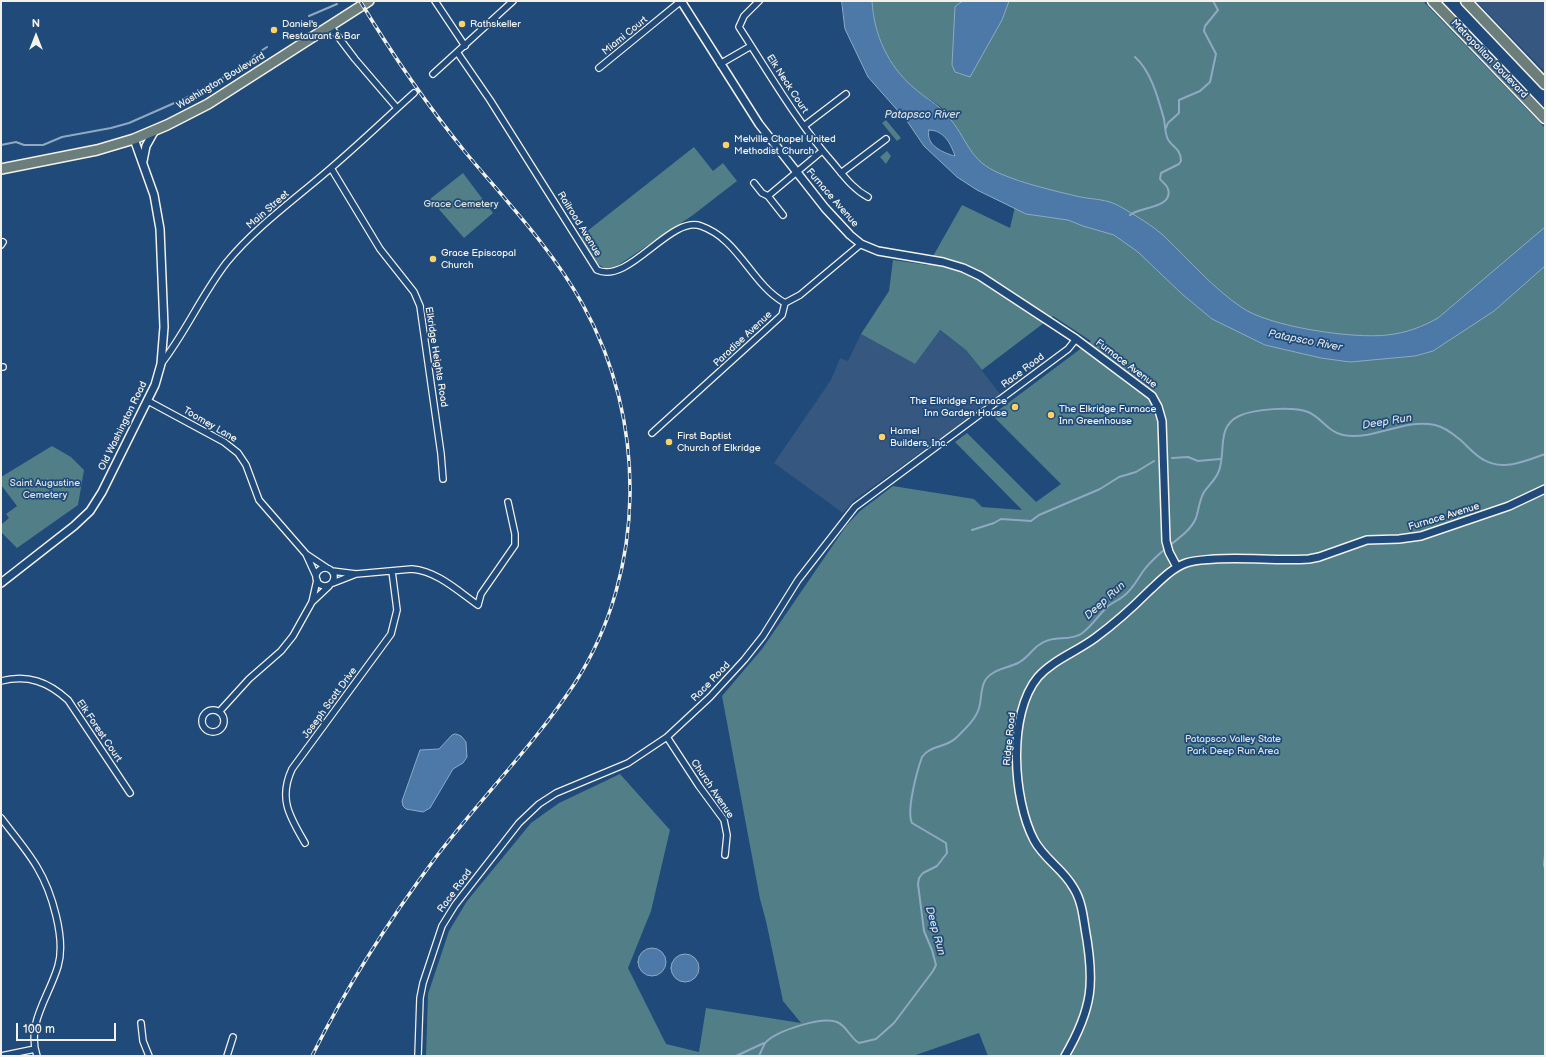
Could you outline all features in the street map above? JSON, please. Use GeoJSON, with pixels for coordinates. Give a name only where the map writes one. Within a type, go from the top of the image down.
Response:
{"type":"FeatureCollection","features":[{"type":"Feature","properties":{"kind":"highway","name":"Metropolitan Boulevard"},"geometry":{"type":"LineString","coordinates":[[1433,1],[1545,118]]}},
{"type":"Feature","properties":{"kind":"highway"},"geometry":{"type":"LineString","coordinates":[[1466,1],[1545,84]]}},
{"type":"Feature","properties":{"kind":"main road","name":"Washington Boulevard"},"geometry":{"type":"LineString","coordinates":[[1,169],[80,155],[134,139],[155,130],[208,104],[369,1]]}},
{"type":"Feature","properties":{"kind":"street"},"geometry":{"type":"LineString","coordinates":[[435,1],[465,46]]}},
{"type":"Feature","properties":{"kind":"street"},"geometry":{"type":"LineString","coordinates":[[434,74],[512,1]]}},
{"type":"Feature","properties":{"kind":"street","name":"Furnace Avenue"},"geometry":{"type":"LineString","coordinates":[[681,1],[754,118],[839,224],[861,244],[885,253],[933,260],[970,271],[1076,339],[1152,396],[1158,407],[1163,436],[1166,541],[1169,552],[1177,567],[1187,563],[1211,560],[1319,557],[1367,540],[1399,539],[1421,536],[1509,506],[1545,489]]}},
{"type":"Feature","properties":{"kind":"street","name":"Miami Court"},"geometry":{"type":"LineString","coordinates":[[599,68],[681,1]]}},
{"type":"Feature","properties":{"kind":"street","name":"Elk Neck Court"},"geometry":{"type":"LineString","coordinates":[[759,1],[744,16],[739,27],[822,151],[856,190],[868,198]]}},
{"type":"Feature","properties":{"kind":"street"},"geometry":{"type":"LineString","coordinates":[[330,26],[355,59],[397,108]]}},
{"type":"Feature","properties":{"kind":"street"},"geometry":{"type":"LineString","coordinates":[[720,64],[752,46]]}},
{"type":"Feature","properties":{"kind":"street","name":"Railroad Avenue"},"geometry":{"type":"LineString","coordinates":[[457,52],[486,94],[597,270],[606,273],[619,270],[679,229],[690,224],[697,225],[710,231],[728,243],[766,289],[785,303]]}},
{"type":"Feature","properties":{"kind":"street","name":"Main Street"},"geometry":{"type":"LineString","coordinates":[[161,364],[176,345],[206,293],[227,262],[263,226],[331,168],[414,93]]}},
{"type":"Feature","properties":{"kind":"street"},"geometry":{"type":"LineString","coordinates":[[804,126],[846,94]]}},
{"type":"Feature","properties":{"kind":"street"},"geometry":{"type":"LineString","coordinates":[[143,161],[146,146],[155,130]]}},
{"type":"Feature","properties":{"kind":"street","name":"Old Washington Road"},"geometry":{"type":"LineString","coordinates":[[1,583],[74,526],[90,511],[102,492],[148,401],[161,364],[164,308],[160,229],[154,195],[134,139]]}},
{"type":"Feature","properties":{"kind":"street"},"geometry":{"type":"LineString","coordinates":[[841,173],[886,139]]}},
{"type":"Feature","properties":{"kind":"street"},"geometry":{"type":"LineString","coordinates":[[768,196],[822,151]]}},
{"type":"Feature","properties":{"kind":"street","name":"Elkridge Heights Road"},"geometry":{"type":"LineString","coordinates":[[331,168],[380,249],[416,296],[432,387],[443,479]]}},
{"type":"Feature","properties":{"kind":"street"},"geometry":{"type":"LineString","coordinates":[[754,183],[762,193],[768,196],[783,215]]}},
{"type":"Feature","properties":{"kind":"street"},"geometry":{"type":"LineString","coordinates":[[785,303],[800,295],[861,244]]}},
{"type":"Feature","properties":{"kind":"street","name":"Paradise Avenue"},"geometry":{"type":"LineString","coordinates":[[652,433],[782,315],[785,303]]}},
{"type":"Feature","properties":{"kind":"street","name":"Race Road"},"geometry":{"type":"LineString","coordinates":[[418,1056],[420,998],[437,939],[455,905],[497,850],[529,812],[547,799],[574,784],[628,763],[641,756],[667,737],[710,697],[744,660],[763,636],[798,580],[855,507],[1062,353],[1076,339]]}},
{"type":"Feature","properties":{"kind":"street","name":"Toomey Lane"},"geometry":{"type":"LineString","coordinates":[[148,401],[224,442],[238,452],[246,465],[259,500],[306,554],[329,569]]}},
{"type":"Feature","properties":{"kind":"street"},"geometry":{"type":"LineString","coordinates":[[219,712],[249,679],[281,651],[304,619],[312,602],[316,578],[319,571],[329,569],[356,574],[412,569],[429,572],[478,605],[481,594],[515,545],[515,534],[508,502]]}},
{"type":"Feature","properties":{"kind":"street","name":"Toomey Lane"},"geometry":{"type":"LineString","coordinates":[[306,554],[316,578]]}},
{"type":"Feature","properties":{"kind":"street","name":"Ridge Road"},"geometry":{"type":"LineString","coordinates":[[1065,1056],[1082,1021],[1088,1004],[1092,971],[1084,921],[1077,895],[1068,880],[1038,848],[1024,815],[1018,785],[1016,760],[1023,709],[1032,687],[1045,671],[1103,633],[1177,567]]}},
{"type":"Feature","properties":{"kind":"street"},"geometry":{"type":"LineString","coordinates":[[312,602],[332,584],[335,578],[329,569]]}},
{"type":"Feature","properties":{"kind":"street","name":"Joseph Scott Drive"},"geometry":{"type":"LineString","coordinates":[[306,843],[293,821],[286,804],[286,785],[292,769],[392,634],[396,610],[392,571]]}},
{"type":"Feature","properties":{"kind":"street"},"geometry":{"type":"LineString","coordinates":[[316,578],[322,586],[332,584],[356,574]]}},
{"type":"Feature","properties":{"kind":"street","name":"Elk Forest Court"},"geometry":{"type":"LineString","coordinates":[[1,681],[24,678],[37,680],[57,690],[68,700],[130,793]]}},
{"type":"Feature","properties":{"kind":"street"},"geometry":{"type":"LineString","coordinates":[[212,710],[219,712],[224,720],[223,726],[216,732],[207,731],[203,726],[203,716],[212,710]]}},
{"type":"Feature","properties":{"kind":"street","name":"Church Avenue"},"geometry":{"type":"LineString","coordinates":[[667,737],[699,786],[724,820],[727,836],[725,855]]}},
{"type":"Feature","properties":{"kind":"street"},"geometry":{"type":"LineString","coordinates":[[1,818],[38,868],[60,932],[61,955],[58,968],[39,1012],[34,1035],[37,1056]]}},
{"type":"Feature","properties":{"kind":"street"},"geometry":{"type":"LineString","coordinates":[[141,1023],[143,1041],[149,1056]]}},
{"type":"Feature","properties":{"kind":"street"},"geometry":{"type":"LineString","coordinates":[[227,1056],[232,1038]]}},
{"type":"Feature","properties":{"kind":"street"},"geometry":{"type":"LineString","coordinates":[[1,1056],[35,1049]]}},
{"type":"Feature","properties":{"kind":"shaded area"},"geometry":{"type":"Polygon","coordinates":[[[1476,1],[1545,1],[1545,72],[1481,6],[1476,1]]]}},
{"type":"Feature","properties":{"kind":"shaded area"},"geometry":{"type":"Polygon","coordinates":[[[939,330],[966,350],[1000,394],[958,426],[854,500],[843,513],[774,463],[831,380],[840,358],[848,361],[861,334],[915,364],[939,330]]]}},
{"type":"Feature","properties":{"kind":"green space","name":"Patapsco Valley State Park Deep Run Area"},"geometry":{"type":"Polygon","coordinates":[[[872,1],[1423,1],[1545,128],[1545,1056],[988,1056],[979,1033],[913,1056],[426,1056],[428,994],[449,931],[467,901],[531,823],[559,803],[620,774],[670,830],[651,911],[628,968],[666,1044],[699,1052],[706,1008],[801,1023],[783,1001],[760,899],[722,696],[762,649],[846,526],[860,511],[893,486],[974,499],[982,507],[1022,510],[955,442],[967,433],[1036,502],[1061,484],[992,415],[1091,341],[1053,316],[982,370],[966,350],[940,330],[915,364],[861,334],[889,291],[893,260],[928,265],[962,205],[1010,228],[1021,181],[998,174],[981,165],[968,149],[948,114],[936,103],[915,89],[897,71],[884,50],[879,38],[873,14],[872,1]]]}},
{"type":"Feature","properties":{"kind":"green space"},"geometry":{"type":"Polygon","coordinates":[[[886,120],[901,138],[897,141],[882,123],[886,120]]]}},
{"type":"Feature","properties":{"kind":"green space"},"geometry":{"type":"Polygon","coordinates":[[[694,147],[713,171],[723,163],[737,181],[693,215],[617,266],[604,268],[599,265],[590,254],[581,236],[694,147]]]}},
{"type":"Feature","properties":{"kind":"green space"},"geometry":{"type":"Polygon","coordinates":[[[887,151],[891,156],[886,164],[880,157],[887,151]]]}},
{"type":"Feature","properties":{"kind":"green space","name":"Grace Cemetery"},"geometry":{"type":"Polygon","coordinates":[[[463,173],[493,213],[464,238],[430,199],[463,173]]]}},
{"type":"Feature","properties":{"kind":"green space","name":"Saint Augustine Cemetery"},"geometry":{"type":"Polygon","coordinates":[[[52,446],[71,457],[84,470],[78,505],[17,548],[1,532],[2,524],[9,518],[6,514],[17,506],[1,485],[1,477],[52,446]]]}},
{"type":"Feature","properties":{"kind":"water","name":"Patapsco River"},"geometry":{"type":"Polygon","coordinates":[[[842,1],[872,1],[873,14],[879,38],[890,60],[897,70],[918,92],[947,115],[975,156],[981,162],[1001,174],[1019,181],[1076,196],[1104,201],[1121,207],[1144,221],[1165,237],[1211,283],[1231,300],[1254,314],[1271,320],[1312,330],[1354,335],[1387,335],[1414,329],[1438,318],[1545,227],[1545,266],[1494,311],[1433,351],[1415,356],[1350,362],[1321,358],[1265,345],[1212,319],[1182,294],[1138,252],[1114,235],[1068,220],[1026,214],[977,190],[957,177],[924,146],[907,121],[868,77],[845,29],[842,1]],[[929,130],[928,135],[932,144],[945,153],[955,156],[946,138],[939,132],[929,130]]]}},
{"type":"Feature","properties":{"kind":"water"},"geometry":{"type":"Polygon","coordinates":[[[963,1],[1009,1],[1002,20],[970,77],[955,72],[952,65],[955,7],[963,1]]]}},
{"type":"Feature","properties":{"kind":"water"},"geometry":{"type":"Polygon","coordinates":[[[456,734],[461,736],[466,742],[467,757],[463,763],[453,769],[430,808],[423,812],[406,809],[403,806],[402,801],[420,750],[439,749],[452,735],[456,734]]]}},
{"type":"Feature","properties":{"kind":"water"},"geometry":{"type":"Polygon","coordinates":[[[652,948],[662,952],[666,962],[662,972],[652,976],[642,972],[638,962],[642,952],[652,948]]]}},
{"type":"Feature","properties":{"kind":"water"},"geometry":{"type":"Polygon","coordinates":[[[685,954],[695,958],[699,968],[695,978],[685,982],[675,978],[671,968],[675,958],[685,954]]]}},
{"type":"Feature","properties":{"kind":"waterway"},"geometry":{"type":"LineString","coordinates":[[1166,128],[1168,123],[1179,113],[1179,100],[1200,91],[1210,82],[1216,54],[1204,31],[1205,26],[1218,10],[1213,1]]}},
{"type":"Feature","properties":{"kind":"waterway"},"geometry":{"type":"LineString","coordinates":[[309,16],[337,4]]}},
{"type":"Feature","properties":{"kind":"waterway"},"geometry":{"type":"LineString","coordinates":[[261,51],[267,47]]}},
{"type":"Feature","properties":{"kind":"waterway"},"geometry":{"type":"LineString","coordinates":[[1,145],[16,142],[24,145],[43,145],[62,137],[111,128],[129,123],[188,97],[246,65],[255,55]]}},
{"type":"Feature","properties":{"kind":"waterway"},"geometry":{"type":"LineString","coordinates":[[1130,215],[1134,212],[1155,206],[1166,200],[1168,189],[1160,179],[1161,173],[1179,164],[1181,161],[1181,156],[1168,140],[1164,119],[1150,77],[1135,57]]}},
{"type":"Feature","properties":{"kind":"waterway","name":"Deep Run"},"geometry":{"type":"LineString","coordinates":[[1169,546],[1184,534],[1194,522],[1202,495],[1217,476],[1221,466],[1224,434],[1227,427],[1239,416],[1254,412],[1273,409],[1301,410],[1313,414],[1333,431],[1343,435],[1355,436],[1378,433],[1412,424],[1435,425],[1453,434],[1480,458],[1499,465],[1514,464],[1545,454]]}},
{"type":"Feature","properties":{"kind":"waterway"},"geometry":{"type":"LineString","coordinates":[[1172,458],[1188,457],[1198,461],[1220,459]]}},
{"type":"Feature","properties":{"kind":"waterway"},"geometry":{"type":"LineString","coordinates":[[972,530],[994,523],[1001,519],[1031,521],[1039,515],[1100,489],[1119,477],[1136,472],[1154,461]]}},
{"type":"Feature","properties":{"kind":"waterway","name":"Deep Run"},"geometry":{"type":"LineString","coordinates":[[759,1056],[766,1042],[779,1033],[810,1023],[821,1021],[837,1022],[843,1026],[859,1043],[876,1039],[894,1023],[936,965],[932,950],[924,931],[918,884],[919,878],[923,873],[937,866],[947,853],[946,843],[912,823],[910,810],[911,801],[917,772],[922,757],[929,750],[953,741],[970,724],[978,712],[984,682],[989,676],[997,671],[1018,663],[1044,642],[1053,639],[1073,637],[1081,634],[1106,608],[1129,591],[1146,567],[1165,549]]}},
{"type":"Feature","properties":{"kind":"waterway"},"geometry":{"type":"LineString","coordinates":[[1545,855],[1545,868]]}},
{"type":"Feature","properties":{"kind":"waterway"},"geometry":{"type":"LineString","coordinates":[[736,1056],[764,1043]]}},
{"type":"Feature","properties":{"kind":"railway"},"geometry":{"type":"LineString","coordinates":[[312,1056],[354,979],[385,929],[436,857],[525,750],[575,683],[599,639],[616,593],[626,545],[630,495],[628,446],[619,397],[604,350],[583,305],[571,284],[543,245],[466,153],[424,98],[397,60],[360,1]]}},
{"type":"Feature","properties":{"kind":"place","name":"Rathskeller"},"geometry":{"type":"Point","coordinates":[462,24]}},
{"type":"Feature","properties":{"kind":"place","name":"Daniel's Restaurant & Bar"},"geometry":{"type":"Point","coordinates":[274,30]}},
{"type":"Feature","properties":{"kind":"place","name":"Melville Chapel United Methodist Church"},"geometry":{"type":"Point","coordinates":[726,145]}},
{"type":"Feature","properties":{"kind":"place","name":"Grace Episcopal Church"},"geometry":{"type":"Point","coordinates":[433,259]}},
{"type":"Feature","properties":{"kind":"place","name":"The Elkridge Furnace Inn Garden House"},"geometry":{"type":"Point","coordinates":[1015,407]}},
{"type":"Feature","properties":{"kind":"place","name":"The Elkridge Furnace Inn Greenhouse"},"geometry":{"type":"Point","coordinates":[1051,415]}},
{"type":"Feature","properties":{"kind":"place","name":"Hamel Builders, Inc."},"geometry":{"type":"Point","coordinates":[882,437]}},
{"type":"Feature","properties":{"kind":"place","name":"First Baptist Church of Elkridge"},"geometry":{"type":"Point","coordinates":[669,442]}}]}
